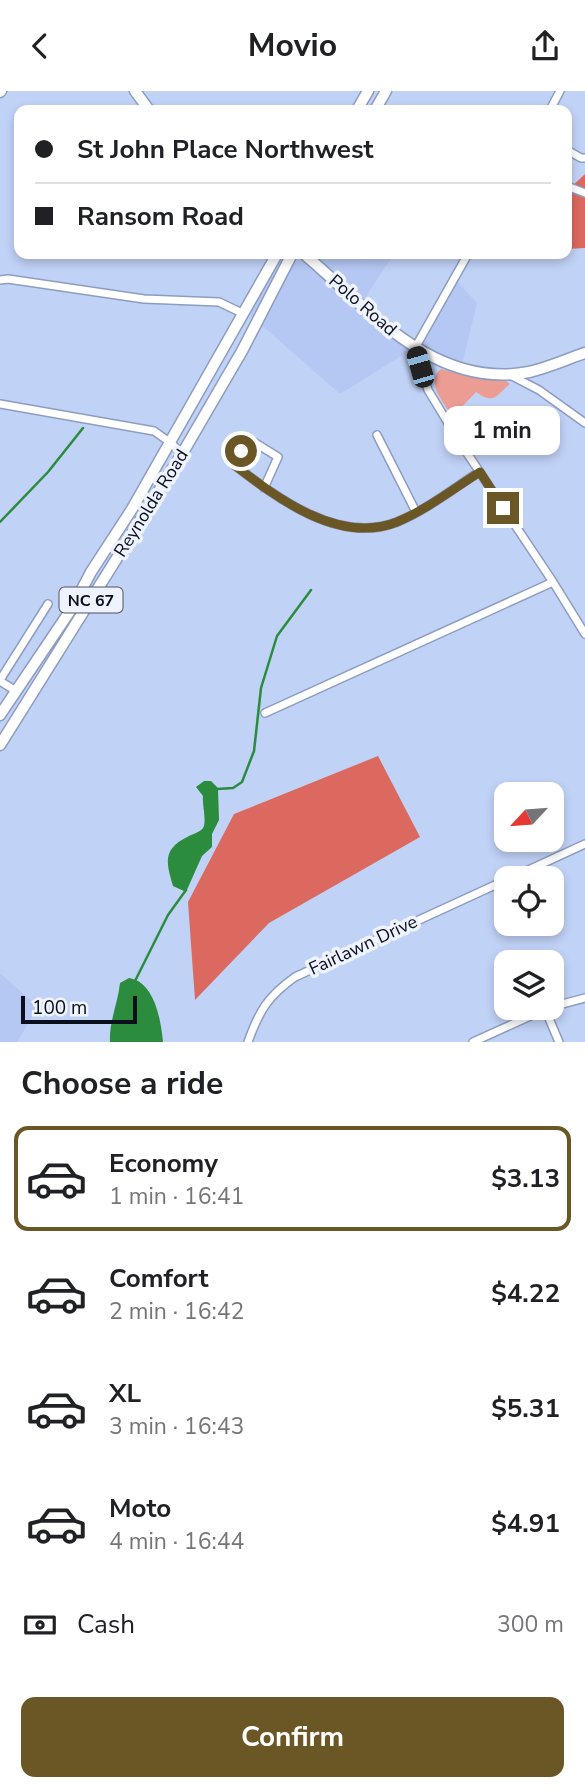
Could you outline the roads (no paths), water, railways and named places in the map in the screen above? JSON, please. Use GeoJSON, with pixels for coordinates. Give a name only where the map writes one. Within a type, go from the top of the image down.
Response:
{"type":"FeatureCollection","features":[{"type":"Feature","properties":{"kind":"main road","name":"Reynolda Road"},"geometry":{"type":"LineString","coordinates":[[0,715],[72,608],[91,572],[171,443],[274,259]]}},
{"type":"Feature","properties":{"kind":"main road","name":"Reynolda Road"},"geometry":{"type":"LineString","coordinates":[[0,745],[182,454],[242,351],[289,259]]}},
{"type":"Feature","properties":{"kind":"main road","name":"Polo Road"},"geometry":{"type":"LineString","coordinates":[[310,259],[386,326],[415,348],[443,363],[482,373],[509,374],[538,369],[585,353]]}},
{"type":"Feature","properties":{"kind":"street"},"geometry":{"type":"LineString","coordinates":[[465,259],[415,348],[428,390],[585,635]]}},
{"type":"Feature","properties":{"kind":"street"},"geometry":{"type":"LineString","coordinates":[[0,280],[144,299],[219,302],[242,313]]}},
{"type":"Feature","properties":{"kind":"street"},"geometry":{"type":"LineString","coordinates":[[509,374],[539,390],[585,423]]}},
{"type":"Feature","properties":{"kind":"street"},"geometry":{"type":"LineString","coordinates":[[0,404],[154,431],[182,454]]}},
{"type":"Feature","properties":{"kind":"street"},"geometry":{"type":"LineString","coordinates":[[377,435],[416,512]]}},
{"type":"Feature","properties":{"kind":"street"},"geometry":{"type":"LineString","coordinates":[[264,488],[278,457],[249,439],[233,464],[264,488],[307,512],[357,529],[378,528],[397,522],[480,472]]}},
{"type":"Feature","properties":{"kind":"street"},"geometry":{"type":"LineString","coordinates":[[265,713],[553,582]]}},
{"type":"Feature","properties":{"kind":"street"},"geometry":{"type":"LineString","coordinates":[[16,691],[0,681],[48,604]]}},
{"type":"Feature","properties":{"kind":"street","name":"Fairlawn Drive"},"geometry":{"type":"LineString","coordinates":[[537,866],[585,845]]}},
{"type":"Feature","properties":{"kind":"street","name":"Fairlawn Drive"},"geometry":{"type":"LineString","coordinates":[[248,1042],[261,1008],[276,990],[295,977],[494,885]]}},
{"type":"Feature","properties":{"kind":"street"},"geometry":{"type":"LineString","coordinates":[[564,1004],[585,998]]}},
{"type":"Feature","properties":{"kind":"street"},"geometry":{"type":"LineString","coordinates":[[472,1042],[521,1020]]}},
{"type":"Feature","properties":{"kind":"street"},"geometry":{"type":"LineString","coordinates":[[552,1020],[559,1042]]}},
{"type":"Feature","properties":{"kind":"waterway"},"geometry":{"type":"LineString","coordinates":[[0,522],[48,472],[83,428]]}},
{"type":"Feature","properties":{"kind":"waterway"},"geometry":{"type":"LineString","coordinates":[[217,789],[233,788],[242,782],[254,751],[261,688],[277,636],[311,590]]}},
{"type":"Feature","properties":{"kind":"waterway"},"geometry":{"type":"LineString","coordinates":[[135,981],[168,915],[186,890]]}}]}
